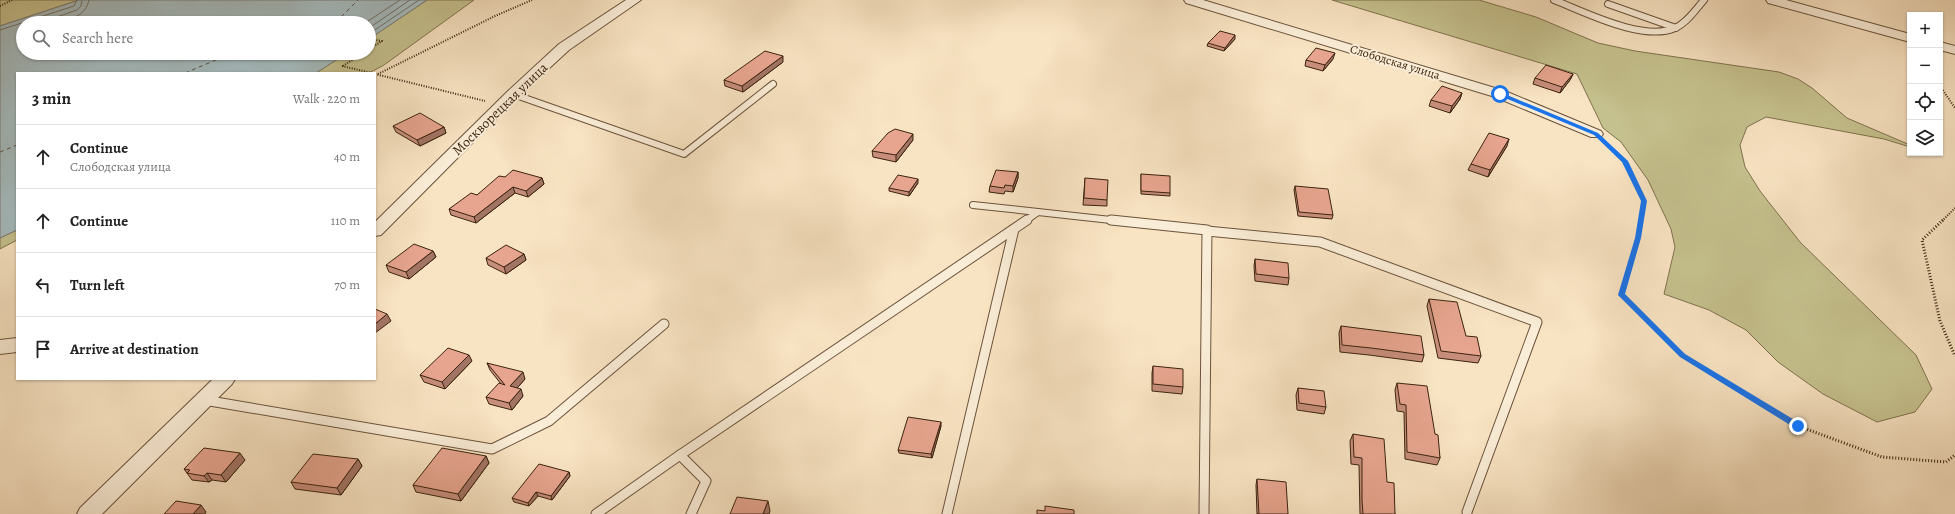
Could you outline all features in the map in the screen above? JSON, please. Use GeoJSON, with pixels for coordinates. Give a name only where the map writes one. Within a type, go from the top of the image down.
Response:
{"type":"FeatureCollection","features":[{"type":"Feature","properties":{"kind":"street","name":"Москворецкая улица"},"geometry":{"type":"LineString","coordinates":[[376,229],[513,94],[564,47],[610,15],[635,0]]}},
{"type":"Feature","properties":{"kind":"street","name":"Слободская улица"},"geometry":{"type":"LineString","coordinates":[[1190,0],[1500,94],[1596,134]]}},
{"type":"Feature","properties":{"kind":"street"},"geometry":{"type":"LineString","coordinates":[[1772,0],[1907,37]]}},
{"type":"Feature","properties":{"kind":"street"},"geometry":{"type":"LineString","coordinates":[[1943,47],[1955,50]]}},
{"type":"Feature","properties":{"kind":"street"},"geometry":{"type":"LineString","coordinates":[[0,347],[16,345]]}},
{"type":"Feature","properties":{"kind":"street"},"geometry":{"type":"LineString","coordinates":[[88,514],[224,380]]}},
{"type":"Feature","properties":{"kind":"lane"},"geometry":{"type":"LineString","coordinates":[[1554,0],[1642,31],[1662,32],[1676,28],[1704,0]]}},
{"type":"Feature","properties":{"kind":"lane"},"geometry":{"type":"LineString","coordinates":[[1608,4],[1676,28]]}},
{"type":"Feature","properties":{"kind":"lane"},"geometry":{"type":"LineString","coordinates":[[513,94],[684,154],[773,84]]}},
{"type":"Feature","properties":{"kind":"lane"},"geometry":{"type":"LineString","coordinates":[[973,205],[1320,242],[1537,322],[1466,512]]}},
{"type":"Feature","properties":{"kind":"lane"},"geometry":{"type":"LineString","coordinates":[[596,514],[680,455],[1038,212]]}},
{"type":"Feature","properties":{"kind":"lane"},"geometry":{"type":"LineString","coordinates":[[947,514],[1014,229]]}},
{"type":"Feature","properties":{"kind":"lane"},"geometry":{"type":"LineString","coordinates":[[1204,514],[1207,230]]}},
{"type":"Feature","properties":{"kind":"lane"},"geometry":{"type":"LineString","coordinates":[[204,400],[492,449],[550,421],[664,324]]}},
{"type":"Feature","properties":{"kind":"lane"},"geometry":{"type":"LineString","coordinates":[[680,455],[706,481],[691,514]]}},
{"type":"Feature","properties":{"kind":"path"},"geometry":{"type":"LineString","coordinates":[[0,6],[12,0]]}},
{"type":"Feature","properties":{"kind":"path"},"geometry":{"type":"LineString","coordinates":[[376,74],[532,0]]}},
{"type":"Feature","properties":{"kind":"path"},"geometry":{"type":"LineString","coordinates":[[376,40],[382,41],[376,45]]}},
{"type":"Feature","properties":{"kind":"path"},"geometry":{"type":"LineString","coordinates":[[352,60],[342,66],[368,72]]}},
{"type":"Feature","properties":{"kind":"path"},"geometry":{"type":"LineString","coordinates":[[376,74],[503,105]]}},
{"type":"Feature","properties":{"kind":"path"},"geometry":{"type":"LineString","coordinates":[[1943,90],[1955,108]]}},
{"type":"Feature","properties":{"kind":"path"},"geometry":{"type":"LineString","coordinates":[[1596,134],[1625,161],[1644,201],[1638,238],[1621,295],[1683,356],[1798,426],[1882,457],[1946,462],[1955,455]]}},
{"type":"Feature","properties":{"kind":"path"},"geometry":{"type":"LineString","coordinates":[[1955,208],[1922,240],[1940,321],[1955,356]]}},
{"type":"Feature","properties":{"kind":"shaded area"},"geometry":{"type":"Polygon","coordinates":[[[0,0],[79,0],[30,16],[16,16],[16,21],[0,26],[0,0]]]}},
{"type":"Feature","properties":{"kind":"shaded area"},"geometry":{"type":"Polygon","coordinates":[[[427,0],[474,0],[384,65],[371,72],[318,72],[336,60],[376,60],[376,34],[427,0]]]}},
{"type":"Feature","properties":{"kind":"shaded area"},"geometry":{"type":"Polygon","coordinates":[[[1332,0],[1479,0],[1536,17],[1598,43],[1635,51],[1779,72],[1798,79],[1812,88],[1847,118],[1907,144],[1907,146],[1884,139],[1766,117],[1747,127],[1740,145],[1745,167],[1760,191],[1800,242],[1916,355],[1932,389],[1915,412],[1877,422],[1823,394],[1778,362],[1746,330],[1709,310],[1664,294],[1675,247],[1671,229],[1648,180],[1621,142],[1603,128],[1577,74],[1332,0]]]}},
{"type":"Feature","properties":{"kind":"shaded area"},"geometry":{"type":"Polygon","coordinates":[[[16,230],[16,241],[0,249],[0,238],[16,230]]]}},
{"type":"Feature","properties":{"kind":"water"},"geometry":{"type":"Polygon","coordinates":[[[79,0],[427,0],[376,34],[376,16],[30,16],[79,0]]]}},
{"type":"Feature","properties":{"kind":"water"},"geometry":{"type":"Polygon","coordinates":[[[16,21],[16,60],[336,60],[318,72],[16,72],[16,230],[0,238],[0,26],[16,21]]]}},
{"type":"Feature","properties":{"kind":"building"},"geometry":{"type":"Polygon","coordinates":[[[1220,31],[1235,35],[1225,48],[1208,43],[1220,31]]]}},
{"type":"Feature","properties":{"kind":"building"},"geometry":{"type":"Polygon","coordinates":[[[1316,48],[1335,53],[1325,65],[1306,60],[1316,48]]]}},
{"type":"Feature","properties":{"kind":"building"},"geometry":{"type":"Polygon","coordinates":[[[765,51],[783,56],[742,86],[724,80],[765,51]]]}},
{"type":"Feature","properties":{"kind":"building"},"geometry":{"type":"Polygon","coordinates":[[[1546,65],[1573,74],[1562,87],[1535,78],[1546,65]]]}},
{"type":"Feature","properties":{"kind":"building"},"geometry":{"type":"Polygon","coordinates":[[[1442,86],[1462,93],[1452,106],[1431,100],[1442,86]]]}},
{"type":"Feature","properties":{"kind":"building"},"geometry":{"type":"Polygon","coordinates":[[[420,113],[444,127],[417,140],[393,126],[420,113]]]}},
{"type":"Feature","properties":{"kind":"building"},"geometry":{"type":"Polygon","coordinates":[[[895,129],[913,134],[896,155],[872,151],[888,133],[895,129]]]}},
{"type":"Feature","properties":{"kind":"building"},"geometry":{"type":"Polygon","coordinates":[[[1489,133],[1509,139],[1490,170],[1471,164],[1489,133]]]}},
{"type":"Feature","properties":{"kind":"building"},"geometry":{"type":"Polygon","coordinates":[[[513,170],[542,178],[526,191],[513,187],[474,217],[449,209],[471,193],[477,195],[499,176],[505,177],[513,170]]]}},
{"type":"Feature","properties":{"kind":"building"},"geometry":{"type":"Polygon","coordinates":[[[996,170],[1018,172],[1013,186],[1005,185],[1004,188],[990,186],[996,170]]]}},
{"type":"Feature","properties":{"kind":"building"},"geometry":{"type":"Polygon","coordinates":[[[1141,174],[1170,176],[1170,193],[1141,191],[1141,174]]]}},
{"type":"Feature","properties":{"kind":"building"},"geometry":{"type":"Polygon","coordinates":[[[898,175],[918,179],[909,192],[889,188],[898,175]]]}},
{"type":"Feature","properties":{"kind":"building"},"geometry":{"type":"Polygon","coordinates":[[[1085,178],[1108,180],[1107,200],[1084,198],[1085,178]]]}},
{"type":"Feature","properties":{"kind":"building"},"geometry":{"type":"Polygon","coordinates":[[[1295,186],[1328,189],[1333,215],[1299,212],[1295,186]]]}},
{"type":"Feature","properties":{"kind":"building"},"geometry":{"type":"Polygon","coordinates":[[[414,244],[433,251],[406,272],[386,265],[414,244]]]}},
{"type":"Feature","properties":{"kind":"building"},"geometry":{"type":"Polygon","coordinates":[[[506,245],[524,254],[504,267],[486,258],[506,245]]]}},
{"type":"Feature","properties":{"kind":"building"},"geometry":{"type":"Polygon","coordinates":[[[1255,259],[1288,263],[1289,278],[1256,274],[1255,259]]]}},
{"type":"Feature","properties":{"kind":"building"},"geometry":{"type":"Polygon","coordinates":[[[1429,299],[1457,302],[1466,336],[1477,337],[1481,356],[1441,351],[1429,299]]]}},
{"type":"Feature","properties":{"kind":"building"},"geometry":{"type":"Polygon","coordinates":[[[376,309],[387,314],[376,323],[376,309]]]}},
{"type":"Feature","properties":{"kind":"building"},"geometry":{"type":"Polygon","coordinates":[[[1341,326],[1421,336],[1424,355],[1342,345],[1341,326]]]}},
{"type":"Feature","properties":{"kind":"building"},"geometry":{"type":"Polygon","coordinates":[[[448,348],[469,355],[442,382],[420,375],[448,348]]]}},
{"type":"Feature","properties":{"kind":"building"},"geometry":{"type":"Polygon","coordinates":[[[487,363],[523,372],[510,386],[521,389],[509,403],[486,397],[499,383],[505,385],[487,363]]]}},
{"type":"Feature","properties":{"kind":"building"},"geometry":{"type":"Polygon","coordinates":[[[1153,366],[1183,369],[1183,387],[1153,384],[1153,366]]]}},
{"type":"Feature","properties":{"kind":"building"},"geometry":{"type":"Polygon","coordinates":[[[1397,383],[1427,386],[1435,434],[1438,435],[1440,458],[1407,452],[1406,405],[1400,404],[1397,383]]]}},
{"type":"Feature","properties":{"kind":"building"},"geometry":{"type":"Polygon","coordinates":[[[1298,388],[1324,391],[1326,407],[1299,403],[1298,388]]]}},
{"type":"Feature","properties":{"kind":"building"},"geometry":{"type":"Polygon","coordinates":[[[908,417],[941,422],[931,454],[898,450],[908,417]]]}},
{"type":"Feature","properties":{"kind":"building"},"geometry":{"type":"Polygon","coordinates":[[[1353,434],[1384,439],[1387,482],[1394,483],[1395,514],[1363,514],[1362,458],[1354,457],[1353,434]]]}},
{"type":"Feature","properties":{"kind":"building"},"geometry":{"type":"Polygon","coordinates":[[[204,448],[240,453],[221,475],[207,473],[204,476],[187,473],[190,470],[184,469],[204,448]]]}},
{"type":"Feature","properties":{"kind":"building"},"geometry":{"type":"Polygon","coordinates":[[[442,448],[486,456],[458,494],[413,485],[442,448]]]}},
{"type":"Feature","properties":{"kind":"building"},"geometry":{"type":"Polygon","coordinates":[[[313,454],[358,459],[337,488],[291,482],[313,454]]]}},
{"type":"Feature","properties":{"kind":"building"},"geometry":{"type":"Polygon","coordinates":[[[539,464],[569,472],[551,496],[536,492],[528,503],[512,498],[539,464]]]}},
{"type":"Feature","properties":{"kind":"building"},"geometry":{"type":"Polygon","coordinates":[[[1257,479],[1286,482],[1288,514],[1259,514],[1257,479]]]}},
{"type":"Feature","properties":{"kind":"building"},"geometry":{"type":"Polygon","coordinates":[[[737,497],[768,501],[763,514],[730,514],[737,497]]]}},
{"type":"Feature","properties":{"kind":"building"},"geometry":{"type":"Polygon","coordinates":[[[176,501],[201,505],[193,514],[164,514],[176,501]]]}},
{"type":"Feature","properties":{"kind":"building"},"geometry":{"type":"Polygon","coordinates":[[[1045,506],[1074,510],[1074,514],[1037,514],[1037,510],[1045,511],[1045,506]]]}},
{"type":"Feature","properties":{"kind":"ferry route"},"geometry":{"type":"LineString","coordinates":[[342,16],[358,0]]}},
{"type":"Feature","properties":{"kind":"ferry route"},"geometry":{"type":"LineString","coordinates":[[187,72],[216,60]]}},
{"type":"Feature","properties":{"kind":"ferry route"},"geometry":{"type":"LineString","coordinates":[[0,152],[16,145]]}},
{"type":"Feature","properties":{"kind":"route"},"geometry":{"type":"LineString","coordinates":[[1500,94],[1596,134],[1625,161],[1644,201],[1638,238],[1621,295],[1683,356],[1798,426]]}}]}
